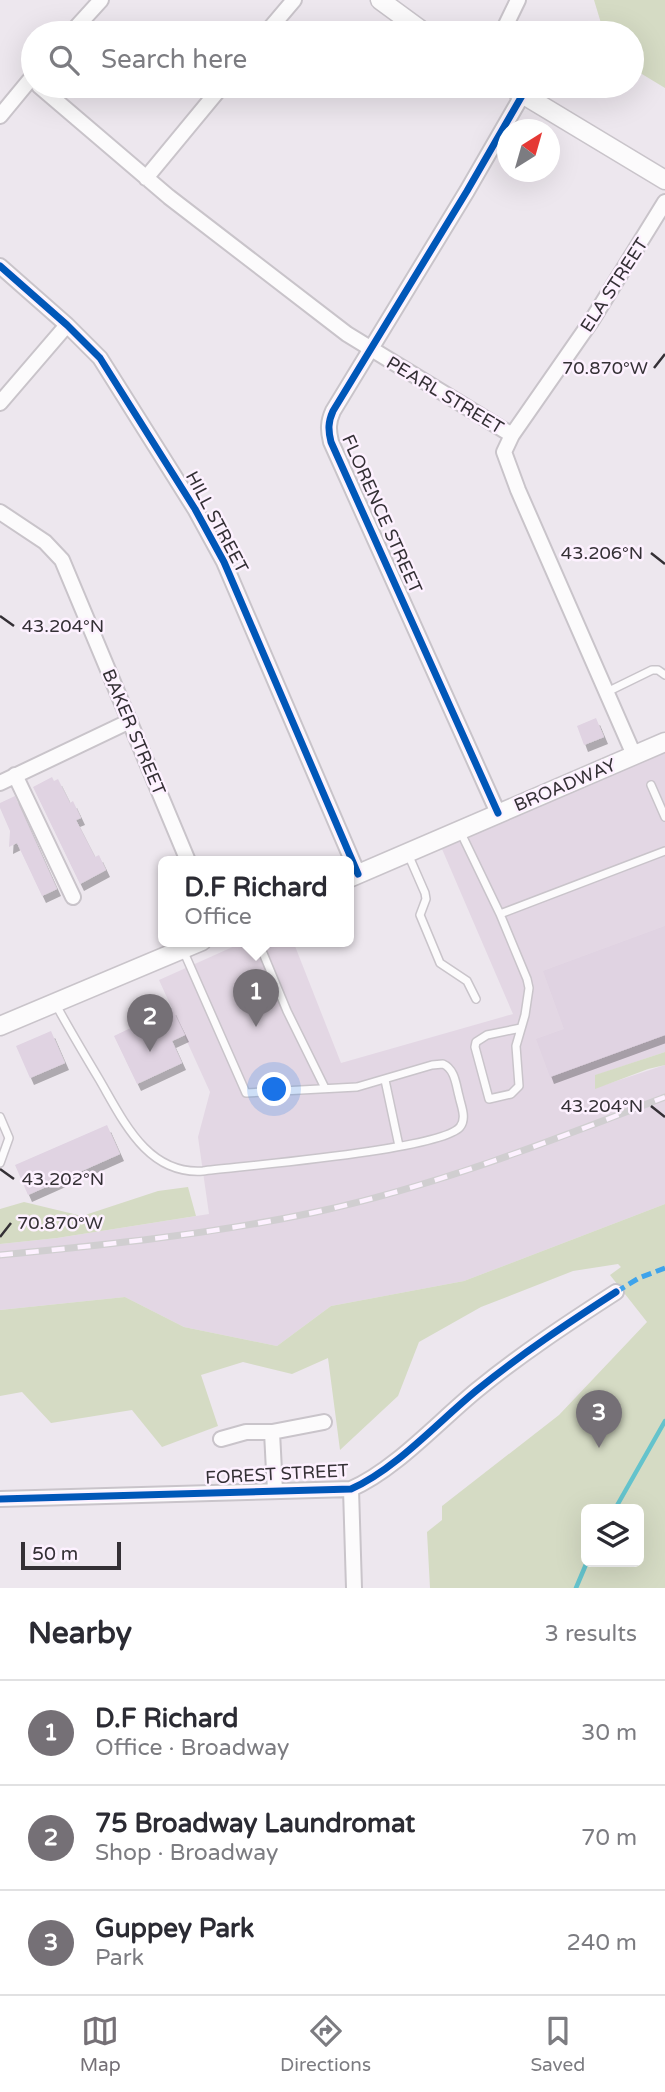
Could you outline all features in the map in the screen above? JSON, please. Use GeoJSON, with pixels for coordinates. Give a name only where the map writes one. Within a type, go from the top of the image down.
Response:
{"type":"FeatureCollection","features":[{"type":"Feature","properties":{"kind":"street"},"geometry":{"type":"LineString","coordinates":[[82,21],[101,0]]}},
{"type":"Feature","properties":{"kind":"street"},"geometry":{"type":"LineString","coordinates":[[276,21],[294,0]]}},
{"type":"Feature","properties":{"kind":"street"},"geometry":{"type":"LineString","coordinates":[[380,0],[409,21]]}},
{"type":"Feature","properties":{"kind":"street"},"geometry":{"type":"LineString","coordinates":[[508,21],[518,0]]}},
{"type":"Feature","properties":{"kind":"street"},"geometry":{"type":"LineString","coordinates":[[0,116],[21,94]]}},
{"type":"Feature","properties":{"kind":"street","name":"PEARL STREET"},"geometry":{"type":"LineString","coordinates":[[54,98],[145,178],[226,243],[370,349],[512,435],[506,445],[505,460],[635,755]]}},
{"type":"Feature","properties":{"kind":"street"},"geometry":{"type":"LineString","coordinates":[[145,178],[212,98]]}},
{"type":"Feature","properties":{"kind":"street","name":"FLORENCE STREET"},"geometry":{"type":"LineString","coordinates":[[498,813],[331,442],[328,421],[467,191],[512,98]]}},
{"type":"Feature","properties":{"kind":"street"},"geometry":{"type":"LineString","coordinates":[[529,98],[665,180]]}},
{"type":"Feature","properties":{"kind":"street","name":"ELA STREET"},"geometry":{"type":"LineString","coordinates":[[512,435],[612,291],[665,202]]}},
{"type":"Feature","properties":{"kind":"street","name":"HILL STREET"},"geometry":{"type":"LineString","coordinates":[[0,266],[100,358],[211,536],[345,856]]}},
{"type":"Feature","properties":{"kind":"street"},"geometry":{"type":"LineString","coordinates":[[0,403],[67,325]]}},
{"type":"Feature","properties":{"kind":"street","name":"BAKER STREET"},"geometry":{"type":"LineString","coordinates":[[0,512],[45,542],[56,551],[62,561],[186,856]]}},
{"type":"Feature","properties":{"kind":"street"},"geometry":{"type":"LineString","coordinates":[[0,783],[130,721]]}},
{"type":"Feature","properties":{"kind":"street","name":"BROADWAY"},"geometry":{"type":"LineString","coordinates":[[354,876],[665,742]]}},
{"type":"Feature","properties":{"kind":"street"},"geometry":{"type":"LineString","coordinates":[[16,775],[73,898]]}},
{"type":"Feature","properties":{"kind":"street"},"geometry":{"type":"LineString","coordinates":[[0,1026],[189,947]]}},
{"type":"Feature","properties":{"kind":"street","name":"FOREST STREET"},"geometry":{"type":"LineString","coordinates":[[0,1499],[351,1489],[366,1482],[392,1463],[518,1358],[616,1292]]}},
{"type":"Feature","properties":{"kind":"street"},"geometry":{"type":"LineString","coordinates":[[221,1439],[246,1432],[272,1432],[324,1422]]}},
{"type":"Feature","properties":{"kind":"street"},"geometry":{"type":"LineString","coordinates":[[272,1432],[275,1491]]}},
{"type":"Feature","properties":{"kind":"street"},"geometry":{"type":"LineString","coordinates":[[351,1489],[354,1588]]}},
{"type":"Feature","properties":{"kind":"lane"},"geometry":{"type":"LineString","coordinates":[[607,692],[652,670],[658,670],[665,675]]}},
{"type":"Feature","properties":{"kind":"lane"},"geometry":{"type":"LineString","coordinates":[[651,785],[665,817]]}},
{"type":"Feature","properties":{"kind":"lane"},"geometry":{"type":"LineString","coordinates":[[460,830],[527,979],[528,998],[521,1028],[516,1046],[519,1086],[511,1094],[489,1099],[476,1042],[487,1035],[521,1028]]}},
{"type":"Feature","properties":{"kind":"lane"},"geometry":{"type":"LineString","coordinates":[[500,914],[665,851]]}},
{"type":"Feature","properties":{"kind":"lane"},"geometry":{"type":"LineString","coordinates":[[407,853],[425,893],[426,899],[420,915],[440,963],[467,981],[476,999]]}},
{"type":"Feature","properties":{"kind":"lane"},"geometry":{"type":"LineString","coordinates":[[260,947],[287,1011],[325,1088]]}},
{"type":"Feature","properties":{"kind":"lane"},"geometry":{"type":"LineString","coordinates":[[54,1003],[130,1131],[154,1156],[178,1169],[216,1169],[363,1153],[454,1131],[462,1125],[464,1117],[452,1072],[447,1065],[432,1065],[357,1087],[246,1094],[183,950]]}},
{"type":"Feature","properties":{"kind":"lane"},"geometry":{"type":"LineString","coordinates":[[385,1080],[400,1146]]}},
{"type":"Feature","properties":{"kind":"lane"},"geometry":{"type":"LineString","coordinates":[[0,1117],[9,1138],[0,1163]]}},
{"type":"Feature","properties":{"kind":"shaded area"},"geometry":{"type":"Polygon","coordinates":[[[665,753],[665,1052],[596,1075],[595,1088],[665,1065],[665,1204],[464,1281],[331,1306],[277,1346],[184,1327],[125,1297],[0,1310],[0,1244],[57,1238],[209,1214],[198,1137],[210,1092],[159,980],[233,947],[295,947],[341,1063],[513,1014],[442,849],[512,816],[665,753]]]}},
{"type":"Feature","properties":{"kind":"green space"},"geometry":{"type":"Polygon","coordinates":[[[594,0],[665,0],[665,88],[644,75],[644,21],[600,21],[594,0]]]}},
{"type":"Feature","properties":{"kind":"green space"},"geometry":{"type":"Polygon","coordinates":[[[665,1052],[665,1065],[595,1089],[595,1075],[665,1052]]]}},
{"type":"Feature","properties":{"kind":"green space"},"geometry":{"type":"Polygon","coordinates":[[[188,1187],[196,1216],[57,1238],[0,1244],[0,1209],[24,1202],[82,1216],[158,1191],[188,1187]]]}},
{"type":"Feature","properties":{"kind":"green space"},"geometry":{"type":"Polygon","coordinates":[[[665,1204],[665,1588],[430,1588],[427,1532],[442,1520],[442,1506],[559,1415],[647,1322],[610,1275],[621,1267],[618,1264],[573,1271],[481,1307],[419,1342],[398,1396],[340,1450],[328,1358],[292,1374],[243,1362],[201,1375],[218,1426],[162,1447],[132,1410],[51,1423],[22,1392],[0,1396],[0,1310],[125,1297],[184,1327],[277,1346],[331,1306],[464,1281],[665,1204]]]}},
{"type":"Feature","properties":{"kind":"building"},"geometry":{"type":"Polygon","coordinates":[[[596,718],[604,737],[584,745],[577,726],[596,718]]]}},
{"type":"Feature","properties":{"kind":"building"},"geometry":{"type":"Polygon","coordinates":[[[52,777],[54,781],[58,779],[70,803],[73,801],[81,818],[76,820],[95,857],[99,855],[106,870],[80,884],[33,787],[52,777]]]}},
{"type":"Feature","properties":{"kind":"building"},"geometry":{"type":"Polygon","coordinates":[[[15,796],[57,889],[42,896],[17,843],[9,847],[10,831],[0,803],[15,796]]]}},
{"type":"Feature","properties":{"kind":"building"},"geometry":{"type":"Polygon","coordinates":[[[665,926],[665,1035],[550,1077],[536,1039],[564,1029],[543,971],[665,926]]]}},
{"type":"Feature","properties":{"kind":"building"},"geometry":{"type":"Polygon","coordinates":[[[172,1008],[185,1035],[172,1041],[182,1063],[137,1084],[114,1036],[172,1008]]]}},
{"type":"Feature","properties":{"kind":"building"},"geometry":{"type":"Polygon","coordinates":[[[51,1031],[65,1063],[30,1078],[16,1046],[51,1031]]]}},
{"type":"Feature","properties":{"kind":"building"},"geometry":{"type":"Polygon","coordinates":[[[107,1125],[120,1154],[28,1195],[15,1165],[107,1125]]]}},
{"type":"Feature","properties":{"kind":"waterway"},"geometry":{"type":"LineString","coordinates":[[618,1504],[665,1421]]}},
{"type":"Feature","properties":{"kind":"waterway"},"geometry":{"type":"LineString","coordinates":[[576,1588],[585,1567]]}},
{"type":"Feature","properties":{"kind":"railway"},"geometry":{"type":"LineString","coordinates":[[0,1255],[198,1233],[316,1212],[449,1176],[665,1097]]}},
{"type":"Feature","properties":{"kind":"marked path"},"geometry":{"type":"LineString","coordinates":[[616,1292],[639,1278],[665,1268]]}},
{"type":"Feature","properties":{"kind":"cycle path"},"geometry":{"type":"LineString","coordinates":[[498,813],[331,442],[329,426],[333,411],[521,98]]}},
{"type":"Feature","properties":{"kind":"cycle path"},"geometry":{"type":"LineString","coordinates":[[0,266],[100,358],[195,509],[224,562],[350,856]]}},
{"type":"Feature","properties":{"kind":"cycle path"},"geometry":{"type":"LineString","coordinates":[[354,865],[358,874]]}},
{"type":"Feature","properties":{"kind":"cycle path"},"geometry":{"type":"LineString","coordinates":[[0,1499],[351,1489],[384,1470],[511,1364],[616,1292]]}},
{"type":"Feature","properties":{"kind":"place","name":"D.F Richard"},"geometry":{"type":"Point","coordinates":[256,1027]}},
{"type":"Feature","properties":{"kind":"place","name":"75 Broadway Laundromat"},"geometry":{"type":"Point","coordinates":[150,1052]}},
{"type":"Feature","properties":{"kind":"place","name":"Guppey Park"},"geometry":{"type":"Point","coordinates":[599,1448]}}]}
